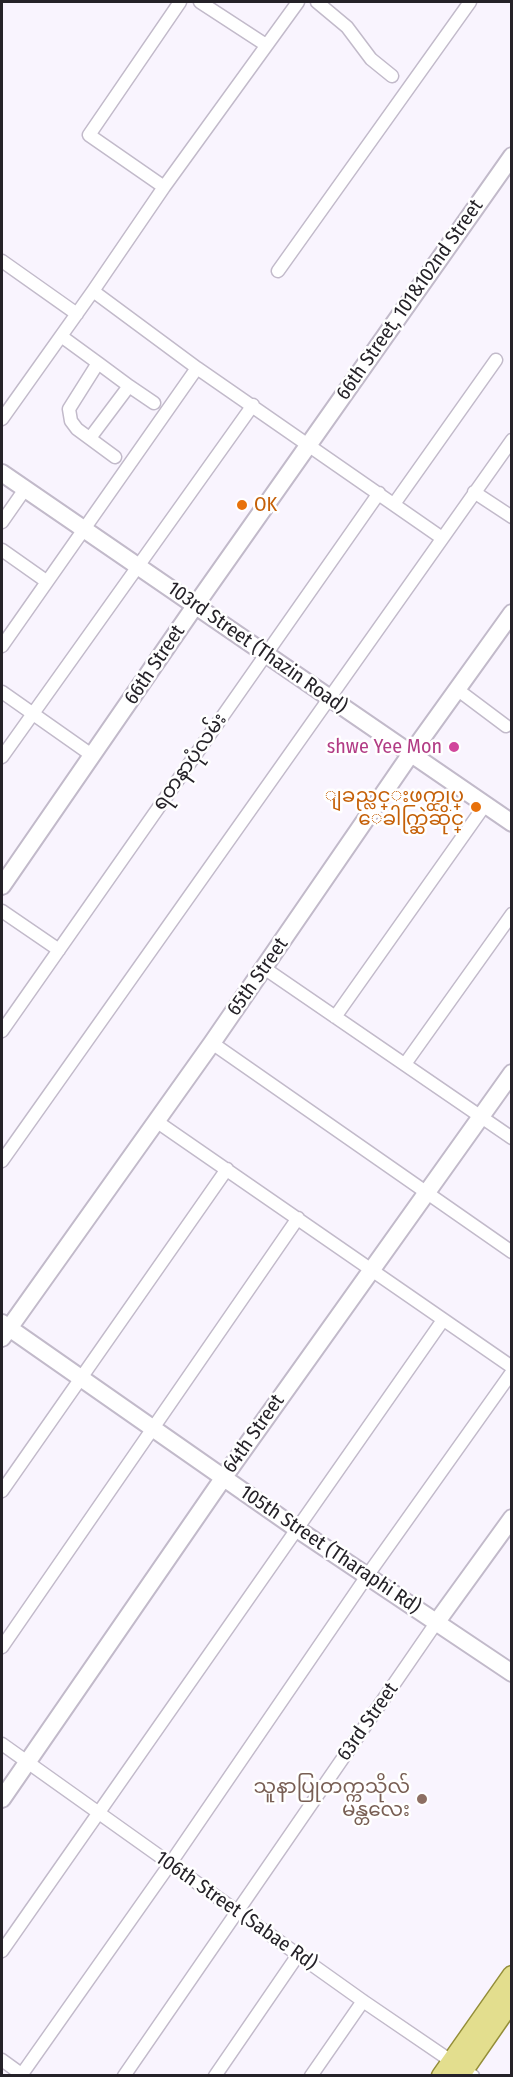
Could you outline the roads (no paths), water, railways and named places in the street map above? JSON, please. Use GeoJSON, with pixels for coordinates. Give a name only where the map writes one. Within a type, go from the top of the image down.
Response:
{"type":"FeatureCollection","features":[{"type":"Feature","properties":{"kind":"main road"},"geometry":{"type":"LineString","coordinates":[[458,2071],[512,1975]]}},
{"type":"Feature","properties":{"kind":"main road"},"geometry":{"type":"LineString","coordinates":[[458,2071],[512,2001]]}},
{"type":"Feature","properties":{"kind":"street"},"geometry":{"type":"LineString","coordinates":[[164,187],[89,135],[180,2]]}},
{"type":"Feature","properties":{"kind":"street"},"geometry":{"type":"LineString","coordinates":[[200,2],[266,45]]}},
{"type":"Feature","properties":{"kind":"street"},"geometry":{"type":"LineString","coordinates":[[2,419],[164,187],[298,2]]}},
{"type":"Feature","properties":{"kind":"street"},"geometry":{"type":"LineString","coordinates":[[317,2],[347,27],[371,59],[392,76]]}},
{"type":"Feature","properties":{"kind":"street"},"geometry":{"type":"LineString","coordinates":[[278,271],[470,2]]}},
{"type":"Feature","properties":{"kind":"street","name":"66th Street, 101&102nd Street"},"geometry":{"type":"LineString","coordinates":[[309,444],[512,156]]}},
{"type":"Feature","properties":{"kind":"street"},"geometry":{"type":"LineString","coordinates":[[2,261],[77,314]]}},
{"type":"Feature","properties":{"kind":"street"},"geometry":{"type":"LineString","coordinates":[[93,291],[197,368],[442,538]]}},
{"type":"Feature","properties":{"kind":"street"},"geometry":{"type":"LineString","coordinates":[[61,336],[154,403]]}},
{"type":"Feature","properties":{"kind":"street"},"geometry":{"type":"LineString","coordinates":[[394,504],[496,360]]}},
{"type":"Feature","properties":{"kind":"street"},"geometry":{"type":"LineString","coordinates":[[98,363],[69,409],[71,421],[115,458]]}},
{"type":"Feature","properties":{"kind":"street"},"geometry":{"type":"LineString","coordinates":[[2,646],[197,368]]}},
{"type":"Feature","properties":{"kind":"street"},"geometry":{"type":"LineString","coordinates":[[90,438],[129,386]]}},
{"type":"Feature","properties":{"kind":"street"},"geometry":{"type":"LineString","coordinates":[[2,757],[253,405]]}},
{"type":"Feature","properties":{"kind":"street"},"geometry":{"type":"LineString","coordinates":[[2,1161],[512,440]]}},
{"type":"Feature","properties":{"kind":"street","name":"66th Street"},"geometry":{"type":"LineString","coordinates":[[2,886],[309,444]]}},
{"type":"Feature","properties":{"kind":"street","name":"103rd Street (Thazin Road)"},"geometry":{"type":"LineString","coordinates":[[2,473],[512,823]]}},
{"type":"Feature","properties":{"kind":"street"},"geometry":{"type":"LineString","coordinates":[[2,522],[25,489]]}},
{"type":"Feature","properties":{"kind":"street"},"geometry":{"type":"LineString","coordinates":[[474,492],[512,517]]}},
{"type":"Feature","properties":{"kind":"street","name":"ရတနာပုံလမ်း"},"geometry":{"type":"LineString","coordinates":[[2,1031],[379,493]]}},
{"type":"Feature","properties":{"kind":"street"},"geometry":{"type":"LineString","coordinates":[[2,550],[46,581]]}},
{"type":"Feature","properties":{"kind":"street","name":"65th Street"},"geometry":{"type":"LineString","coordinates":[[4,1330],[212,1042],[410,755],[511,614]]}},
{"type":"Feature","properties":{"kind":"street"},"geometry":{"type":"LineString","coordinates":[[458,690],[506,726]]}},
{"type":"Feature","properties":{"kind":"street"},"geometry":{"type":"LineString","coordinates":[[2,692],[93,756]]}},
{"type":"Feature","properties":{"kind":"street"},"geometry":{"type":"LineString","coordinates":[[335,1017],[486,805]]}},
{"type":"Feature","properties":{"kind":"street"},"geometry":{"type":"LineString","coordinates":[[2,911],[58,950]]}},
{"type":"Feature","properties":{"kind":"street"},"geometry":{"type":"LineString","coordinates":[[405,1064],[512,914]]}},
{"type":"Feature","properties":{"kind":"street"},"geometry":{"type":"LineString","coordinates":[[264,968],[512,1138]]}},
{"type":"Feature","properties":{"kind":"street"},"geometry":{"type":"LineString","coordinates":[[212,1042],[512,1252]]}},
{"type":"Feature","properties":{"kind":"street","name":"64th Street"},"geometry":{"type":"LineString","coordinates":[[2,1799],[224,1477],[512,1073]]}},
{"type":"Feature","properties":{"kind":"street"},"geometry":{"type":"LineString","coordinates":[[156,1121],[512,1367]]}},
{"type":"Feature","properties":{"kind":"street"},"geometry":{"type":"LineString","coordinates":[[2,1491],[227,1169]]}},
{"type":"Feature","properties":{"kind":"street"},"geometry":{"type":"LineString","coordinates":[[2,1647],[298,1218]]}},
{"type":"Feature","properties":{"kind":"street"},"geometry":{"type":"LineString","coordinates":[[2,1951],[443,1320]]}},
{"type":"Feature","properties":{"kind":"street","name":"105th Street (Tharaphi Rd)"},"geometry":{"type":"LineString","coordinates":[[4,1330],[80,1377],[297,1529],[511,1673]]}},
{"type":"Feature","properties":{"kind":"street"},"geometry":{"type":"LineString","coordinates":[[2,2060],[23,2075],[367,1576],[512,1372]]}},
{"type":"Feature","properties":{"kind":"street","name":"63rd Street"},"geometry":{"type":"LineString","coordinates":[[124,2076],[436,1623],[512,1518]]}},
{"type":"Feature","properties":{"kind":"street","name":"106th Street (Sabae Rd)"},"geometry":{"type":"LineString","coordinates":[[2,1744],[458,2071]]}},
{"type":"Feature","properties":{"kind":"street"},"geometry":{"type":"LineString","coordinates":[[215,2076],[298,1955]]}},
{"type":"Feature","properties":{"kind":"street"},"geometry":{"type":"LineString","coordinates":[[311,2076],[363,2001]]}},
{"type":"Feature","properties":{"kind":"place","name":"OK"},"geometry":{"type":"Point","coordinates":[242,505]}},
{"type":"Feature","properties":{"kind":"place","name":"shwe Yee Mon"},"geometry":{"type":"Point","coordinates":[454,747]}},
{"type":"Feature","properties":{"kind":"place","name":"ျခည္လင္းဖက္ထုပ္ ေခါက္ဆြဲဆိုင္"},"geometry":{"type":"Point","coordinates":[476,807]}},
{"type":"Feature","properties":{"kind":"place","name":"သူနာပြုတက္ကသိုလ် မန္တလေး"},"geometry":{"type":"Point","coordinates":[422,1799]}}]}
